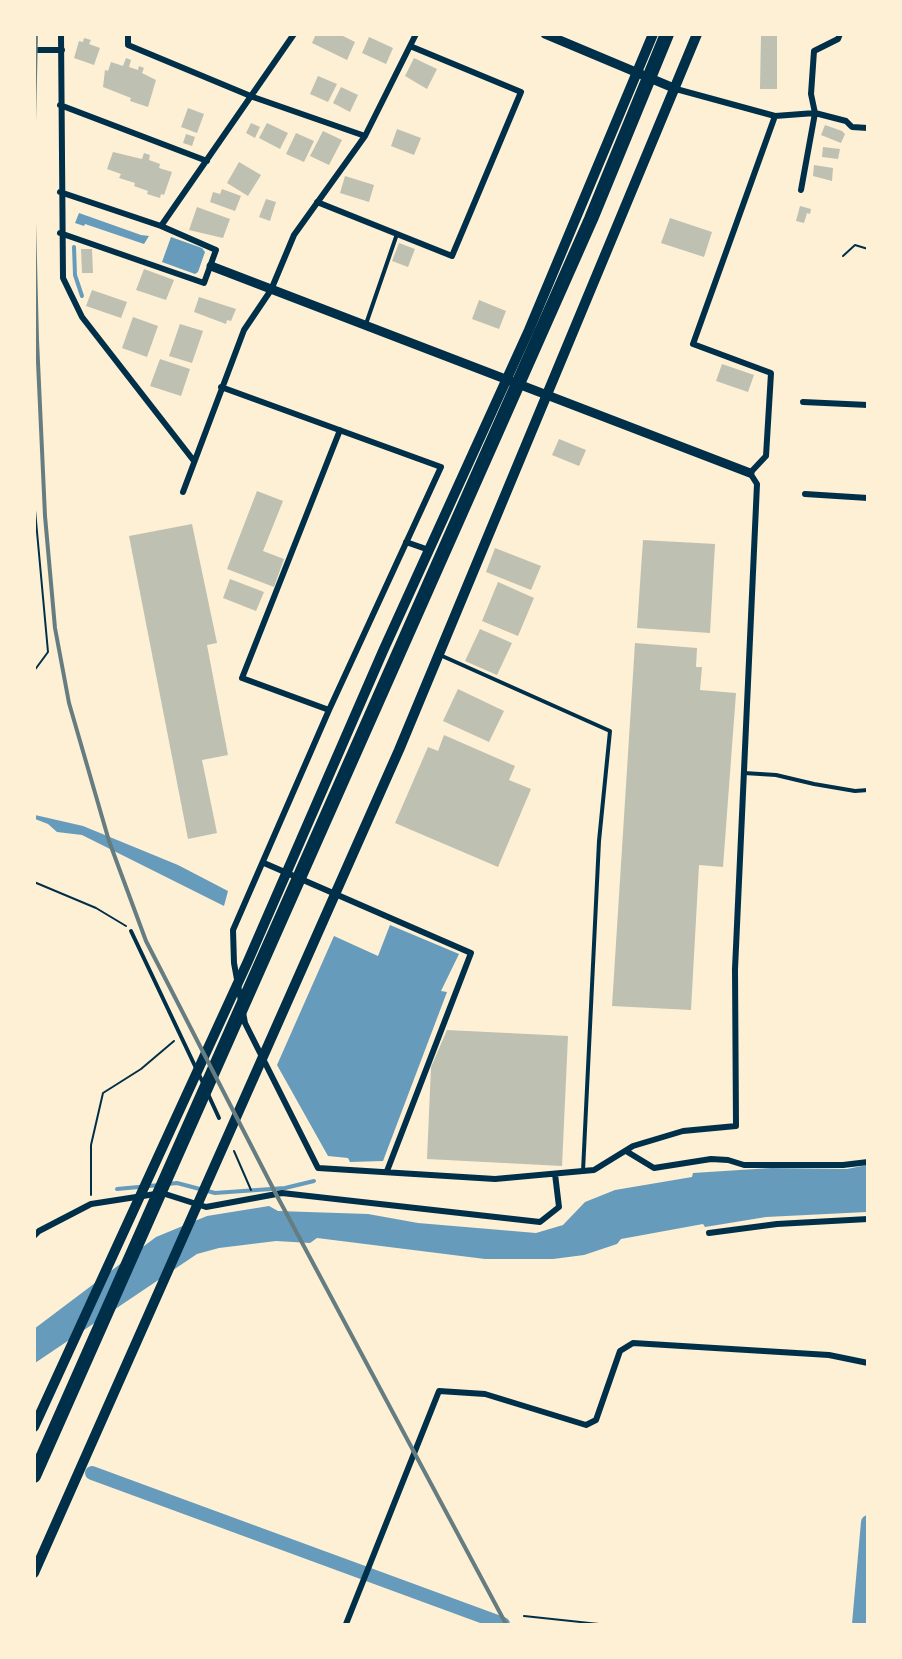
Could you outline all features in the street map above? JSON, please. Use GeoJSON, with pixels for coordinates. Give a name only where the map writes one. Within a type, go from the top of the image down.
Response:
{"type":"FeatureCollection","features":[{"type":"Feature","properties":{"kind":"highway"},"geometry":{"type":"LineString","coordinates":[[34,1476],[586,230],[667,34]]}},
{"type":"Feature","properties":{"kind":"main road"},"geometry":{"type":"LineString","coordinates":[[34,1427],[248,961],[351,724],[529,330],[653,34]]}},
{"type":"Feature","properties":{"kind":"main road"},"geometry":{"type":"LineString","coordinates":[[34,1573],[440,655],[546,394],[676,89],[697,34]]}},
{"type":"Feature","properties":{"kind":"street"},"geometry":{"type":"LineString","coordinates":[[61,34],[60,233],[63,278],[82,317],[194,461]]}},
{"type":"Feature","properties":{"kind":"street"},"geometry":{"type":"LineString","coordinates":[[128,34],[128,45],[253,97],[365,136]]}},
{"type":"Feature","properties":{"kind":"street"},"geometry":{"type":"LineString","coordinates":[[161,226],[253,97],[294,34]]}},
{"type":"Feature","properties":{"kind":"street"},"geometry":{"type":"LineString","coordinates":[[183,492],[244,330],[270,290],[294,235],[365,136],[416,34]]}},
{"type":"Feature","properties":{"kind":"street"},"geometry":{"type":"LineString","coordinates":[[545,34],[676,89],[775,116],[814,113],[846,121],[852,127],[867,128]]}},
{"type":"Feature","properties":{"kind":"street"},"geometry":{"type":"LineString","coordinates":[[801,190],[814,113],[811,94],[814,51],[838,39],[840,34]]}},
{"type":"Feature","properties":{"kind":"street"},"geometry":{"type":"LineString","coordinates":[[317,202],[452,256],[521,92],[410,46]]}},
{"type":"Feature","properties":{"kind":"street"},"geometry":{"type":"LineString","coordinates":[[34,50],[62,50]]}},
{"type":"Feature","properties":{"kind":"street"},"geometry":{"type":"LineString","coordinates":[[60,105],[207,161]]}},
{"type":"Feature","properties":{"kind":"street"},"geometry":{"type":"LineString","coordinates":[[750,473],[766,456],[771,373],[693,344],[775,116]]}},
{"type":"Feature","properties":{"kind":"street"},"geometry":{"type":"LineString","coordinates":[[60,192],[161,226],[216,250],[204,283],[60,233]]}},
{"type":"Feature","properties":{"kind":"street"},"geometry":{"type":"LineString","coordinates":[[211,266],[750,473],[757,484],[735,969],[736,1126],[683,1131],[626,1151],[594,1170],[555,1174],[495,1179],[318,1168],[245,1023],[234,963],[233,930],[329,710],[441,467],[221,387]]}},
{"type":"Feature","properties":{"kind":"street"},"geometry":{"type":"LineString","coordinates":[[803,402],[867,405]]}},
{"type":"Feature","properties":{"kind":"street"},"geometry":{"type":"LineString","coordinates":[[329,710],[242,678],[339,430]]}},
{"type":"Feature","properties":{"kind":"street"},"geometry":{"type":"LineString","coordinates":[[805,494],[867,498]]}},
{"type":"Feature","properties":{"kind":"street"},"geometry":{"type":"LineString","coordinates":[[406,542],[429,550]]}},
{"type":"Feature","properties":{"kind":"street"},"geometry":{"type":"LineString","coordinates":[[264,863],[471,953],[387,1171]]}},
{"type":"Feature","properties":{"kind":"street"},"geometry":{"type":"LineString","coordinates":[[626,1151],[654,1168],[711,1159],[728,1160],[744,1165],[843,1165],[867,1162]]}},
{"type":"Feature","properties":{"kind":"street"},"geometry":{"type":"LineString","coordinates":[[34,1236],[39,1231],[91,1204],[162,1193],[206,1207],[255,1200],[282,1193],[540,1222],[559,1207],[555,1174]]}},
{"type":"Feature","properties":{"kind":"street"},"geometry":{"type":"LineString","coordinates":[[709,1233],[777,1224],[867,1219]]}},
{"type":"Feature","properties":{"kind":"street"},"geometry":{"type":"LineString","coordinates":[[346,1624],[439,1391],[485,1394],[586,1425],[596,1420],[620,1352],[633,1342],[830,1355],[867,1363]]}},
{"type":"Feature","properties":{"kind":"lane"},"geometry":{"type":"LineString","coordinates":[[365,326],[397,234]]}},
{"type":"Feature","properties":{"kind":"lane"},"geometry":{"type":"LineString","coordinates":[[440,655],[610,731],[598,852],[583,1171]]}},
{"type":"Feature","properties":{"kind":"lane"},"geometry":{"type":"LineString","coordinates":[[744,773],[776,775],[814,784],[867,790]]}},
{"type":"Feature","properties":{"kind":"lane"},"geometry":{"type":"LineString","coordinates":[[131,931],[219,1118]]}},
{"type":"Feature","properties":{"kind":"path"},"geometry":{"type":"LineString","coordinates":[[843,256],[855,245],[867,249]]}},
{"type":"Feature","properties":{"kind":"path"},"geometry":{"type":"LineString","coordinates":[[34,499],[48,652],[34,671]]}},
{"type":"Feature","properties":{"kind":"path"},"geometry":{"type":"LineString","coordinates":[[34,882],[96,908],[124,923],[131,931]]}},
{"type":"Feature","properties":{"kind":"path"},"geometry":{"type":"LineString","coordinates":[[91,1204],[91,1145],[103,1093],[141,1069],[181,1035]]}},
{"type":"Feature","properties":{"kind":"path"},"geometry":{"type":"LineString","coordinates":[[233,1149],[255,1200]]}},
{"type":"Feature","properties":{"kind":"path"},"geometry":{"type":"LineString","coordinates":[[524,1616],[599,1624]]}},
{"type":"Feature","properties":{"kind":"water"},"geometry":{"type":"Polygon","coordinates":[[[79,213],[149,236],[144,244],[85,224],[84,226],[75,223],[79,213]]]}},
{"type":"Feature","properties":{"kind":"water"},"geometry":{"type":"Polygon","coordinates":[[[171,237],[202,248],[205,252],[198,272],[195,274],[162,262],[171,237]]]}},
{"type":"Feature","properties":{"kind":"water"},"geometry":{"type":"Polygon","coordinates":[[[35,815],[83,826],[178,865],[228,891],[224,906],[82,835],[57,832],[48,824],[35,819],[35,815]]]}},
{"type":"Feature","properties":{"kind":"water"},"geometry":{"type":"Polygon","coordinates":[[[390,925],[459,954],[441,991],[447,992],[383,1161],[350,1162],[348,1158],[328,1156],[277,1065],[334,936],[378,956],[390,925]]]}},
{"type":"Feature","properties":{"kind":"water"},"geometry":{"type":"Polygon","coordinates":[[[867,1165],[867,1212],[766,1217],[705,1227],[703,1224],[621,1239],[617,1244],[584,1255],[553,1259],[485,1259],[317,1238],[310,1243],[276,1241],[219,1248],[197,1254],[35,1363],[34,1329],[156,1237],[207,1216],[269,1206],[278,1211],[368,1214],[418,1223],[536,1233],[563,1225],[585,1202],[615,1190],[692,1177],[693,1173],[771,1168],[847,1169],[867,1165]]]}},
{"type":"Feature","properties":{"kind":"building"},"geometry":{"type":"Polygon","coordinates":[[[316,34],[339,34],[355,42],[347,60],[312,43],[316,34]]]}},
{"type":"Feature","properties":{"kind":"building"},"geometry":{"type":"Polygon","coordinates":[[[761,34],[777,34],[777,89],[760,89],[761,34]]]}},
{"type":"Feature","properties":{"kind":"building"},"geometry":{"type":"Polygon","coordinates":[[[369,37],[393,48],[386,64],[362,53],[369,37]]]}},
{"type":"Feature","properties":{"kind":"building"},"geometry":{"type":"Polygon","coordinates":[[[84,38],[91,40],[89,44],[100,48],[94,65],[74,58],[79,41],[83,42],[84,38]]]}},
{"type":"Feature","properties":{"kind":"building"},"geometry":{"type":"Polygon","coordinates":[[[126,58],[131,60],[129,67],[138,70],[139,66],[144,68],[142,73],[156,80],[148,107],[130,101],[131,98],[103,87],[105,70],[108,71],[111,62],[123,66],[126,58]]]}},
{"type":"Feature","properties":{"kind":"building"},"geometry":{"type":"Polygon","coordinates":[[[414,58],[437,69],[427,89],[405,76],[414,58]]]}},
{"type":"Feature","properties":{"kind":"building"},"geometry":{"type":"Polygon","coordinates":[[[318,76],[337,84],[328,102],[310,94],[318,76]]]}},
{"type":"Feature","properties":{"kind":"building"},"geometry":{"type":"Polygon","coordinates":[[[341,87],[358,95],[350,112],[333,103],[341,87]]]}},
{"type":"Feature","properties":{"kind":"building"},"geometry":{"type":"Polygon","coordinates":[[[188,108],[204,114],[197,133],[181,127],[188,108]]]}},
{"type":"Feature","properties":{"kind":"building"},"geometry":{"type":"Polygon","coordinates":[[[251,123],[260,127],[255,138],[246,133],[251,123]]]}},
{"type":"Feature","properties":{"kind":"building"},"geometry":{"type":"Polygon","coordinates":[[[267,123],[288,133],[280,149],[259,138],[267,123]]]}},
{"type":"Feature","properties":{"kind":"building"},"geometry":{"type":"Polygon","coordinates":[[[825,125],[845,134],[841,143],[821,135],[825,125]]]}},
{"type":"Feature","properties":{"kind":"building"},"geometry":{"type":"Polygon","coordinates":[[[397,129],[421,138],[414,155],[391,146],[397,129]]]}},
{"type":"Feature","properties":{"kind":"building"},"geometry":{"type":"Polygon","coordinates":[[[323,131],[342,140],[329,165],[310,156],[323,131]]]}},
{"type":"Feature","properties":{"kind":"building"},"geometry":{"type":"Polygon","coordinates":[[[296,133],[314,141],[304,162],[286,154],[296,133]]]}},
{"type":"Feature","properties":{"kind":"building"},"geometry":{"type":"Polygon","coordinates":[[[186,134],[195,137],[192,146],[183,143],[186,134]]]}},
{"type":"Feature","properties":{"kind":"building"},"geometry":{"type":"Polygon","coordinates":[[[823,147],[840,149],[838,159],[822,157],[823,147]]]}},
{"type":"Feature","properties":{"kind":"building"},"geometry":{"type":"Polygon","coordinates":[[[113,152],[142,159],[144,153],[150,155],[149,160],[160,164],[159,168],[172,172],[164,195],[161,194],[160,198],[147,194],[148,191],[134,186],[135,183],[119,178],[121,174],[107,169],[113,152]]]}},
{"type":"Feature","properties":{"kind":"building"},"geometry":{"type":"Polygon","coordinates":[[[239,162],[261,175],[248,196],[227,183],[239,162]]]}},
{"type":"Feature","properties":{"kind":"building"},"geometry":{"type":"Polygon","coordinates":[[[814,165],[833,168],[832,181],[813,176],[814,165]]]}},
{"type":"Feature","properties":{"kind":"building"},"geometry":{"type":"Polygon","coordinates":[[[345,176],[374,185],[369,202],[340,193],[345,176]]]}},
{"type":"Feature","properties":{"kind":"building"},"geometry":{"type":"Polygon","coordinates":[[[222,189],[241,196],[235,211],[210,202],[213,192],[220,194],[222,189]]]}},
{"type":"Feature","properties":{"kind":"building"},"geometry":{"type":"Polygon","coordinates":[[[266,199],[276,202],[270,221],[259,217],[266,199]]]}},
{"type":"Feature","properties":{"kind":"building"},"geometry":{"type":"Polygon","coordinates":[[[800,206],[811,209],[804,223],[796,221],[800,206]]]}},
{"type":"Feature","properties":{"kind":"building"},"geometry":{"type":"Polygon","coordinates":[[[197,207],[230,219],[223,238],[189,230],[197,207]]]}},
{"type":"Feature","properties":{"kind":"building"},"geometry":{"type":"Polygon","coordinates":[[[670,218],[712,232],[704,257],[661,243],[670,218]]]}},
{"type":"Feature","properties":{"kind":"building"},"geometry":{"type":"Polygon","coordinates":[[[399,243],[415,249],[408,267],[392,261],[399,243]]]}},
{"type":"Feature","properties":{"kind":"building"},"geometry":{"type":"Polygon","coordinates":[[[81,249],[92,249],[93,273],[82,273],[81,249]]]}},
{"type":"Feature","properties":{"kind":"building"},"geometry":{"type":"Polygon","coordinates":[[[144,269],[174,280],[166,300],[136,290],[144,269]]]}},
{"type":"Feature","properties":{"kind":"building"},"geometry":{"type":"Polygon","coordinates":[[[92,290],[127,302],[121,318],[86,306],[92,290]]]}},
{"type":"Feature","properties":{"kind":"building"},"geometry":{"type":"Polygon","coordinates":[[[199,297],[236,309],[231,321],[227,320],[226,324],[194,312],[199,297]]]}},
{"type":"Feature","properties":{"kind":"building"},"geometry":{"type":"Polygon","coordinates":[[[479,300],[506,311],[499,329],[472,319],[479,300]]]}},
{"type":"Feature","properties":{"kind":"building"},"geometry":{"type":"Polygon","coordinates":[[[133,317],[158,326],[147,357],[122,348],[133,317]]]}},
{"type":"Feature","properties":{"kind":"building"},"geometry":{"type":"Polygon","coordinates":[[[180,324],[203,331],[192,363],[169,356],[180,324]]]}},
{"type":"Feature","properties":{"kind":"building"},"geometry":{"type":"Polygon","coordinates":[[[160,359],[190,369],[181,396],[150,386],[160,359]]]}},
{"type":"Feature","properties":{"kind":"building"},"geometry":{"type":"Polygon","coordinates":[[[722,364],[754,375],[748,392],[716,381],[722,364]]]}},
{"type":"Feature","properties":{"kind":"building"},"geometry":{"type":"Polygon","coordinates":[[[559,439],[586,450],[579,466],[552,455],[559,439]]]}},
{"type":"Feature","properties":{"kind":"building"},"geometry":{"type":"Polygon","coordinates":[[[257,491],[283,501],[263,551],[284,559],[274,587],[227,569],[257,491]]]}},
{"type":"Feature","properties":{"kind":"building"},"geometry":{"type":"Polygon","coordinates":[[[192,524],[217,643],[207,645],[228,755],[202,760],[217,833],[188,839],[129,536],[192,524]]]}},
{"type":"Feature","properties":{"kind":"building"},"geometry":{"type":"Polygon","coordinates":[[[643,540],[715,544],[710,633],[637,628],[643,540]]]}},
{"type":"Feature","properties":{"kind":"building"},"geometry":{"type":"Polygon","coordinates":[[[495,548],[541,566],[531,590],[486,572],[495,548]]]}},
{"type":"Feature","properties":{"kind":"building"},"geometry":{"type":"Polygon","coordinates":[[[230,579],[264,592],[256,611],[223,598],[230,579]]]}},
{"type":"Feature","properties":{"kind":"building"},"geometry":{"type":"Polygon","coordinates":[[[498,582],[534,598],[518,636],[482,621],[498,582]]]}},
{"type":"Feature","properties":{"kind":"building"},"geometry":{"type":"Polygon","coordinates":[[[480,629],[512,643],[497,675],[465,661],[480,629]]]}},
{"type":"Feature","properties":{"kind":"building"},"geometry":{"type":"Polygon","coordinates":[[[635,643],[697,648],[696,667],[702,667],[700,690],[736,693],[723,867],[699,865],[691,1010],[612,1006],[635,643]]]}},
{"type":"Feature","properties":{"kind":"building"},"geometry":{"type":"Polygon","coordinates":[[[458,689],[504,711],[489,742],[443,721],[458,689]]]}},
{"type":"Feature","properties":{"kind":"building"},"geometry":{"type":"Polygon","coordinates":[[[444,735],[515,766],[509,780],[531,789],[498,867],[395,823],[428,747],[438,751],[444,735]]]}},
{"type":"Feature","properties":{"kind":"building"},"geometry":{"type":"Polygon","coordinates":[[[447,1030],[568,1036],[562,1166],[427,1159],[431,1067],[447,1030]]]}},
{"type":"Feature","properties":{"kind":"waterway"},"geometry":{"type":"LineString","coordinates":[[74,247],[75,275],[82,296]]}},
{"type":"Feature","properties":{"kind":"waterway"},"geometry":{"type":"LineString","coordinates":[[167,1184],[177,1183],[215,1193],[285,1188],[314,1181]]}},
{"type":"Feature","properties":{"kind":"waterway"},"geometry":{"type":"LineString","coordinates":[[117,1189],[160,1185]]}},
{"type":"Feature","properties":{"kind":"waterway"},"geometry":{"type":"LineString","coordinates":[[92,1473],[503,1624]]}},
{"type":"Feature","properties":{"kind":"waterway"},"geometry":{"type":"LineString","coordinates":[[859,1624],[868,1522]]}},
{"type":"Feature","properties":{"kind":"railway"},"geometry":{"type":"LineString","coordinates":[[34,122],[36,34]]}},
{"type":"Feature","properties":{"kind":"railway"},"geometry":{"type":"LineString","coordinates":[[34,222],[45,516],[55,628],[69,703],[109,841],[146,941],[276,1194],[506,1624]]}}]}
